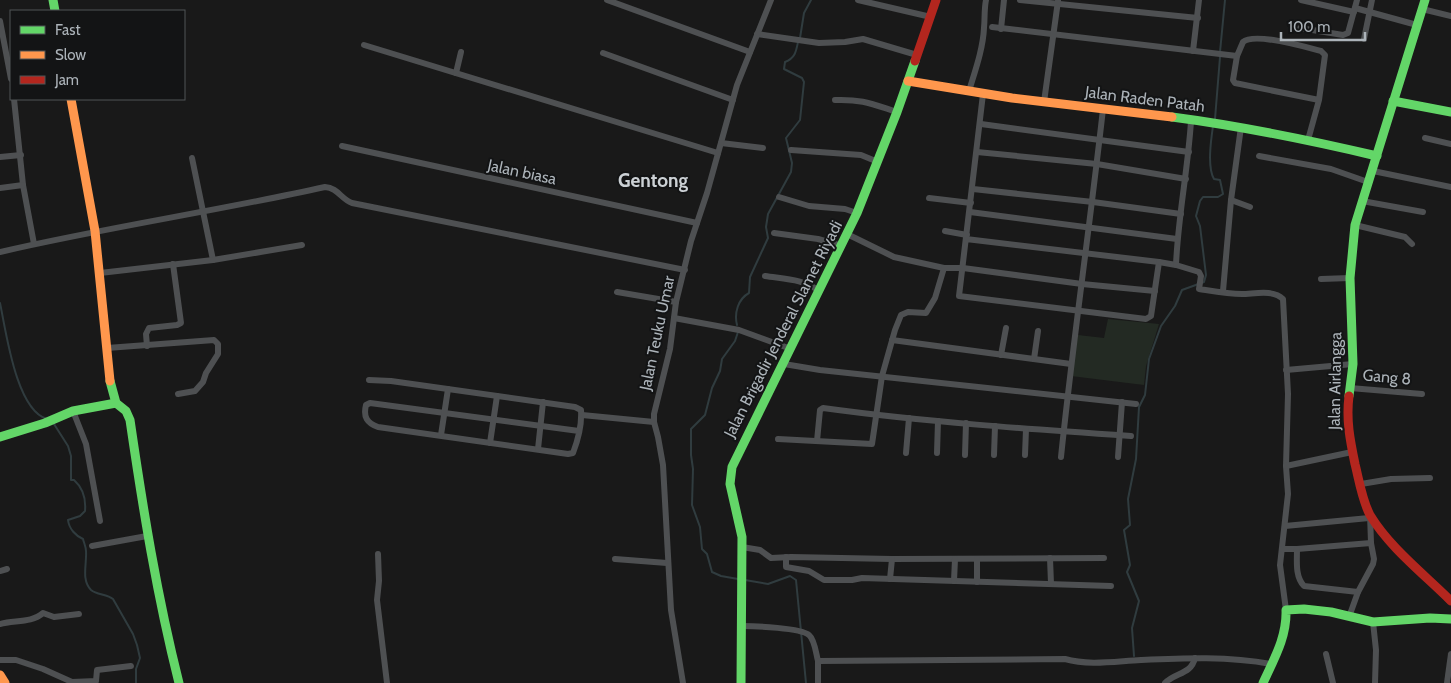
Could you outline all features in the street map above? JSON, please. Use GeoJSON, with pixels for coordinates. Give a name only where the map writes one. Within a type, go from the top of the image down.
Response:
{"type":"FeatureCollection","features":[{"type":"Feature","properties":{"kind":"main road","name":"Jalan Brigadir Jenderal Slamet Riyadi"},"geometry":{"type":"LineString","coordinates":[[741,683],[742,547],[741,532],[731,491],[730,475],[739,450],[784,364],[857,213],[897,112],[936,0]]}},
{"type":"Feature","properties":{"kind":"main road","name":"Jalan Airlangga"},"geometry":{"type":"LineString","coordinates":[[1423,5],[1355,225],[1350,278],[1353,364],[1347,413],[1349,438],[1369,516],[1387,538],[1451,601]]}},
{"type":"Feature","properties":{"kind":"main road","name":"Jalan Raden Patah"},"geometry":{"type":"LineString","coordinates":[[908,81],[983,94],[1192,121],[1214,122],[1308,140],[1377,156]]}},
{"type":"Feature","properties":{"kind":"main road"},"geometry":{"type":"LineString","coordinates":[[71,100],[100,273],[108,348],[109,378],[116,403],[126,411],[130,420],[147,536],[165,628],[179,683]]}},
{"type":"Feature","properties":{"kind":"main road"},"geometry":{"type":"LineString","coordinates":[[1393,101],[1451,112]]}},
{"type":"Feature","properties":{"kind":"main road"},"geometry":{"type":"LineString","coordinates":[[0,437],[45,423],[73,411],[116,403]]}},
{"type":"Feature","properties":{"kind":"main road"},"geometry":{"type":"LineString","coordinates":[[1263,683],[1286,624],[1286,610],[1313,610],[1373,622],[1430,618],[1451,619]]}},
{"type":"Feature","properties":{"kind":"street"},"geometry":{"type":"LineString","coordinates":[[608,0],[750,52]]}},
{"type":"Feature","properties":{"kind":"street","name":"Jalan Teuku Umar"},"geometry":{"type":"LineString","coordinates":[[683,683],[671,610],[663,465],[660,443],[654,422],[655,408],[670,348],[676,302],[688,251],[737,86],[771,0]]}},
{"type":"Feature","properties":{"kind":"street"},"geometry":{"type":"LineString","coordinates":[[858,0],[931,17]]}},
{"type":"Feature","properties":{"kind":"street"},"geometry":{"type":"LineString","coordinates":[[969,91],[980,54],[986,0]]}},
{"type":"Feature","properties":{"kind":"street"},"geometry":{"type":"LineString","coordinates":[[1001,28],[1004,0]]}},
{"type":"Feature","properties":{"kind":"street"},"geometry":{"type":"LineString","coordinates":[[1020,0],[1058,2],[1198,18]]}},
{"type":"Feature","properties":{"kind":"street"},"geometry":{"type":"LineString","coordinates":[[1194,51],[1200,0]]}},
{"type":"Feature","properties":{"kind":"street"},"geometry":{"type":"LineString","coordinates":[[1301,0],[1370,12],[1417,25]]}},
{"type":"Feature","properties":{"kind":"street"},"geometry":{"type":"LineString","coordinates":[[1300,28],[1346,34],[1349,32],[1357,0]]}},
{"type":"Feature","properties":{"kind":"street"},"geometry":{"type":"LineString","coordinates":[[1364,39],[1372,0]]}},
{"type":"Feature","properties":{"kind":"street"},"geometry":{"type":"LineString","coordinates":[[1044,102],[1058,2]]}},
{"type":"Feature","properties":{"kind":"street"},"geometry":{"type":"LineString","coordinates":[[1423,5],[1451,16]]}},
{"type":"Feature","properties":{"kind":"street"},"geometry":{"type":"LineString","coordinates":[[0,21],[10,74]]}},
{"type":"Feature","properties":{"kind":"street"},"geometry":{"type":"LineString","coordinates":[[992,27],[1237,56]]}},
{"type":"Feature","properties":{"kind":"street"},"geometry":{"type":"LineString","coordinates":[[758,34],[819,43],[837,43],[863,39],[917,55]]}},
{"type":"Feature","properties":{"kind":"street"},"geometry":{"type":"LineString","coordinates":[[1308,140],[1319,100],[1325,55],[1322,51],[1279,41],[1250,38],[1243,42],[1237,56],[1233,80],[1235,83],[1319,100]]}},
{"type":"Feature","properties":{"kind":"street"},"geometry":{"type":"LineString","coordinates":[[364,45],[718,153]]}},
{"type":"Feature","properties":{"kind":"street"},"geometry":{"type":"LineString","coordinates":[[456,73],[461,52]]}},
{"type":"Feature","properties":{"kind":"street"},"geometry":{"type":"LineString","coordinates":[[603,53],[733,100]]}},
{"type":"Feature","properties":{"kind":"street"},"geometry":{"type":"LineString","coordinates":[[983,94],[978,152],[959,294],[961,297],[1148,319],[1151,316],[1159,262]]}},
{"type":"Feature","properties":{"kind":"street"},"geometry":{"type":"LineString","coordinates":[[14,100],[23,185],[34,244]]}},
{"type":"Feature","properties":{"kind":"street"},"geometry":{"type":"LineString","coordinates":[[835,100],[858,100],[897,112]]}},
{"type":"Feature","properties":{"kind":"street"},"geometry":{"type":"LineString","coordinates":[[1061,457],[1103,109]]}},
{"type":"Feature","properties":{"kind":"street"},"geometry":{"type":"LineString","coordinates":[[1176,265],[1177,239],[1190,152],[1192,121]]}},
{"type":"Feature","properties":{"kind":"street"},"geometry":{"type":"LineString","coordinates":[[981,124],[1190,152]]}},
{"type":"Feature","properties":{"kind":"street"},"geometry":{"type":"LineString","coordinates":[[1223,291],[1231,200],[1241,127]]}},
{"type":"Feature","properties":{"kind":"street"},"geometry":{"type":"LineString","coordinates":[[1425,138],[1451,144]]}},
{"type":"Feature","properties":{"kind":"street"},"geometry":{"type":"LineString","coordinates":[[721,144],[763,148]]}},
{"type":"Feature","properties":{"kind":"street","name":"Jalan biasa"},"geometry":{"type":"LineString","coordinates":[[342,146],[697,223]]}},
{"type":"Feature","properties":{"kind":"street"},"geometry":{"type":"LineString","coordinates":[[791,150],[861,155],[878,162]]}},
{"type":"Feature","properties":{"kind":"street"},"geometry":{"type":"LineString","coordinates":[[978,152],[1097,164],[1186,179]]}},
{"type":"Feature","properties":{"kind":"street"},"geometry":{"type":"LineString","coordinates":[[0,157],[21,155]]}},
{"type":"Feature","properties":{"kind":"street"},"geometry":{"type":"LineString","coordinates":[[1259,156],[1332,169],[1368,182]]}},
{"type":"Feature","properties":{"kind":"street"},"geometry":{"type":"LineString","coordinates":[[192,158],[213,260]]}},
{"type":"Feature","properties":{"kind":"street"},"geometry":{"type":"LineString","coordinates":[[1372,171],[1451,187]]}},
{"type":"Feature","properties":{"kind":"street"},"geometry":{"type":"LineString","coordinates":[[0,188],[23,185]]}},
{"type":"Feature","properties":{"kind":"street"},"geometry":{"type":"LineString","coordinates":[[0,252],[94,231],[204,212],[325,187],[335,190],[344,199],[352,203],[685,270]]}},
{"type":"Feature","properties":{"kind":"street"},"geometry":{"type":"LineString","coordinates":[[972,189],[1181,214]]}},
{"type":"Feature","properties":{"kind":"street"},"geometry":{"type":"LineString","coordinates":[[779,197],[809,206],[845,209],[857,213]]}},
{"type":"Feature","properties":{"kind":"street"},"geometry":{"type":"LineString","coordinates":[[929,198],[971,203]]}},
{"type":"Feature","properties":{"kind":"street"},"geometry":{"type":"LineString","coordinates":[[1231,200],[1250,207]]}},
{"type":"Feature","properties":{"kind":"street"},"geometry":{"type":"LineString","coordinates":[[1362,201],[1423,212]]}},
{"type":"Feature","properties":{"kind":"street"},"geometry":{"type":"LineString","coordinates":[[970,212],[1177,239]]}},
{"type":"Feature","properties":{"kind":"street"},"geometry":{"type":"LineString","coordinates":[[1355,225],[1406,237],[1412,244]]}},
{"type":"Feature","properties":{"kind":"street"},"geometry":{"type":"LineString","coordinates":[[945,231],[966,237],[1176,265],[1199,272],[1201,276],[1198,285],[1240,294],[1276,294],[1283,298],[1289,410],[1286,466],[1288,494],[1280,565],[1286,610]]}},
{"type":"Feature","properties":{"kind":"street"},"geometry":{"type":"LineString","coordinates":[[774,233],[842,246]]}},
{"type":"Feature","properties":{"kind":"street"},"geometry":{"type":"LineString","coordinates":[[847,234],[894,257],[944,268],[962,268],[1082,284],[1155,291]]}},
{"type":"Feature","properties":{"kind":"street"},"geometry":{"type":"LineString","coordinates":[[100,273],[213,260],[302,245]]}},
{"type":"Feature","properties":{"kind":"street"},"geometry":{"type":"LineString","coordinates":[[147,346],[146,334],[149,328],[181,323],[173,264]]}},
{"type":"Feature","properties":{"kind":"street"},"geometry":{"type":"LineString","coordinates":[[778,439],[872,444],[882,376],[901,315],[911,312],[923,314],[927,311],[936,298],[944,268]]}},
{"type":"Feature","properties":{"kind":"street"},"geometry":{"type":"LineString","coordinates":[[765,276],[795,280],[812,285],[819,292]]}},
{"type":"Feature","properties":{"kind":"street"},"geometry":{"type":"LineString","coordinates":[[1321,279],[1350,278]]}},
{"type":"Feature","properties":{"kind":"street"},"geometry":{"type":"LineString","coordinates":[[617,292],[676,302]]}},
{"type":"Feature","properties":{"kind":"street"},"geometry":{"type":"LineString","coordinates":[[674,318],[739,330],[791,349]]}},
{"type":"Feature","properties":{"kind":"street"},"geometry":{"type":"LineString","coordinates":[[1001,355],[1006,328]]}},
{"type":"Feature","properties":{"kind":"street"},"geometry":{"type":"LineString","coordinates":[[1034,359],[1038,332]]}},
{"type":"Feature","properties":{"kind":"street"},"geometry":{"type":"LineString","coordinates":[[108,348],[214,340],[218,344],[218,354],[206,373],[203,382],[195,391],[178,394]]}},
{"type":"Feature","properties":{"kind":"street"},"geometry":{"type":"LineString","coordinates":[[892,340],[1071,364]]}},
{"type":"Feature","properties":{"kind":"street"},"geometry":{"type":"LineString","coordinates":[[784,364],[1136,404]]}},
{"type":"Feature","properties":{"kind":"street"},"geometry":{"type":"LineString","coordinates":[[1286,370],[1353,364]]}},
{"type":"Feature","properties":{"kind":"street"},"geometry":{"type":"LineString","coordinates":[[369,380],[576,407],[581,410],[582,415],[577,442],[573,453],[568,454],[378,427],[369,423],[366,419],[366,405],[374,402],[383,406],[579,431]]}},
{"type":"Feature","properties":{"kind":"street","name":"Gang 8"},"geometry":{"type":"LineString","coordinates":[[1350,388],[1422,394]]}},
{"type":"Feature","properties":{"kind":"street"},"geometry":{"type":"LineString","coordinates":[[441,435],[448,389]]}},
{"type":"Feature","properties":{"kind":"street"},"geometry":{"type":"LineString","coordinates":[[490,443],[497,396]]}},
{"type":"Feature","properties":{"kind":"street"},"geometry":{"type":"LineString","coordinates":[[538,449],[543,402]]}},
{"type":"Feature","properties":{"kind":"street"},"geometry":{"type":"LineString","coordinates":[[1118,457],[1118,435],[1122,402]]}},
{"type":"Feature","properties":{"kind":"street"},"geometry":{"type":"LineString","coordinates":[[817,441],[821,408],[938,421],[1131,436]]}},
{"type":"Feature","properties":{"kind":"street"},"geometry":{"type":"LineString","coordinates":[[73,411],[88,450],[100,521]]}},
{"type":"Feature","properties":{"kind":"street"},"geometry":{"type":"LineString","coordinates":[[582,415],[654,422]]}},
{"type":"Feature","properties":{"kind":"street"},"geometry":{"type":"LineString","coordinates":[[906,452],[909,418]]}},
{"type":"Feature","properties":{"kind":"street"},"geometry":{"type":"LineString","coordinates":[[937,453],[938,421]]}},
{"type":"Feature","properties":{"kind":"street"},"geometry":{"type":"LineString","coordinates":[[965,455],[966,423]]}},
{"type":"Feature","properties":{"kind":"street"},"geometry":{"type":"LineString","coordinates":[[994,455],[995,426]]}},
{"type":"Feature","properties":{"kind":"street"},"geometry":{"type":"LineString","coordinates":[[1025,455],[1026,428]]}},
{"type":"Feature","properties":{"kind":"street"},"geometry":{"type":"LineString","coordinates":[[1286,466],[1352,452]]}},
{"type":"Feature","properties":{"kind":"street"},"geometry":{"type":"LineString","coordinates":[[1360,484],[1391,479],[1430,478]]}},
{"type":"Feature","properties":{"kind":"street"},"geometry":{"type":"LineString","coordinates":[[1285,526],[1369,516],[1374,559],[1358,592],[1349,617]]}},
{"type":"Feature","properties":{"kind":"street"},"geometry":{"type":"LineString","coordinates":[[92,546],[147,536]]}},
{"type":"Feature","properties":{"kind":"street"},"geometry":{"type":"LineString","coordinates":[[1282,549],[1371,543]]}},
{"type":"Feature","properties":{"kind":"street"},"geometry":{"type":"LineString","coordinates":[[742,547],[760,550],[771,558],[1104,558]]}},
{"type":"Feature","properties":{"kind":"street"},"geometry":{"type":"LineString","coordinates":[[1297,549],[1298,574],[1300,582],[1304,586],[1358,592]]}},
{"type":"Feature","properties":{"kind":"street"},"geometry":{"type":"LineString","coordinates":[[378,554],[379,582],[377,600],[387,683]]}},
{"type":"Feature","properties":{"kind":"street"},"geometry":{"type":"LineString","coordinates":[[786,557],[786,567],[809,572],[824,580],[862,578],[1111,586]]}},
{"type":"Feature","properties":{"kind":"street"},"geometry":{"type":"LineString","coordinates":[[809,557],[809,572]]}},
{"type":"Feature","properties":{"kind":"street"},"geometry":{"type":"LineString","coordinates":[[1050,558],[1050,584]]}},
{"type":"Feature","properties":{"kind":"street"},"geometry":{"type":"LineString","coordinates":[[614,559],[667,563]]}},
{"type":"Feature","properties":{"kind":"street"},"geometry":{"type":"LineString","coordinates":[[890,579],[892,559]]}},
{"type":"Feature","properties":{"kind":"street"},"geometry":{"type":"LineString","coordinates":[[954,581],[955,559]]}},
{"type":"Feature","properties":{"kind":"street"},"geometry":{"type":"LineString","coordinates":[[977,559],[977,582]]}},
{"type":"Feature","properties":{"kind":"street"},"geometry":{"type":"LineString","coordinates":[[0,624],[38,618],[43,613],[54,617],[79,614]]}},
{"type":"Feature","properties":{"kind":"street"},"geometry":{"type":"LineString","coordinates":[[1373,622],[1376,650],[1375,683]]}},
{"type":"Feature","properties":{"kind":"street"},"geometry":{"type":"LineString","coordinates":[[742,626],[806,633],[812,640],[818,661],[818,683]]}},
{"type":"Feature","properties":{"kind":"street"},"geometry":{"type":"LineString","coordinates":[[1326,654],[1333,683]]}},
{"type":"Feature","properties":{"kind":"street"},"geometry":{"type":"LineString","coordinates":[[1447,683],[1451,654]]}},
{"type":"Feature","properties":{"kind":"street"},"geometry":{"type":"LineString","coordinates":[[818,661],[1065,659],[1075,662],[1105,662],[1195,658],[1251,660],[1271,664]]}},
{"type":"Feature","properties":{"kind":"street"},"geometry":{"type":"LineString","coordinates":[[1166,683],[1172,677],[1191,668],[1195,658]]}},
{"type":"Feature","properties":{"kind":"street"},"geometry":{"type":"LineString","coordinates":[[0,660],[16,660],[76,683],[96,681],[97,670],[131,666]]}},
{"type":"Feature","properties":{"kind":"shaded area"},"geometry":{"type":"Polygon","coordinates":[[[1108,319],[1159,324],[1146,366],[1144,385],[1071,376],[1078,335],[1104,338],[1108,319]]]}},
{"type":"Feature","properties":{"kind":"waterway"},"geometry":{"type":"LineString","coordinates":[[800,38],[804,13],[811,0]]}},
{"type":"Feature","properties":{"kind":"waterway"},"geometry":{"type":"LineString","coordinates":[[1220,52],[1225,0]]}},
{"type":"Feature","properties":{"kind":"waterway"},"geometry":{"type":"LineString","coordinates":[[737,325],[738,307],[742,299],[749,293],[750,277],[768,238],[766,227],[768,214],[791,172],[792,163],[786,138],[800,120],[804,82],[802,78],[784,69],[785,62],[791,59],[797,49],[798,42]]}},
{"type":"Feature","properties":{"kind":"waterway"},"geometry":{"type":"LineString","coordinates":[[1215,119],[1220,57]]}},
{"type":"Feature","properties":{"kind":"waterway"},"geometry":{"type":"LineString","coordinates":[[1134,656],[1132,628],[1139,601],[1127,572],[1130,565],[1124,530],[1130,525],[1128,499],[1136,459],[1139,407],[1145,395],[1149,359],[1161,326],[1175,306],[1182,290],[1204,282],[1206,275],[1200,226],[1196,216],[1203,197],[1218,197],[1223,194],[1220,180],[1214,179],[1211,168],[1210,153],[1213,126]]}},
{"type":"Feature","properties":{"kind":"waterway"},"geometry":{"type":"LineString","coordinates":[[0,303],[9,350],[20,386],[27,401],[36,413],[47,419]]}},
{"type":"Feature","properties":{"kind":"waterway"},"geometry":{"type":"LineString","coordinates":[[738,332],[735,341],[722,359],[720,371],[712,388],[705,415],[691,429],[691,455],[693,469],[692,505],[700,527],[702,549],[707,554],[712,572],[721,576],[738,579]]}},
{"type":"Feature","properties":{"kind":"waterway"},"geometry":{"type":"LineString","coordinates":[[54,424],[68,446],[71,456],[71,480],[74,480],[80,487],[84,498],[85,511],[80,516],[68,520],[71,529],[83,539],[85,545],[86,582],[93,592],[113,599],[133,634],[140,658],[136,669],[136,683]]}},
{"type":"Feature","properties":{"kind":"waterway"},"geometry":{"type":"LineString","coordinates":[[745,580],[768,584],[790,576],[796,580],[806,683]]}},
{"type":"Feature","properties":{"kind":"traffic: fast"},"geometry":{"type":"LineString","coordinates":[[53,0],[55,10]]}},
{"type":"Feature","properties":{"kind":"traffic: fast"},"geometry":{"type":"LineString","coordinates":[[1349,396],[1353,364],[1350,278],[1355,225],[1425,0]]}},
{"type":"Feature","properties":{"kind":"traffic: fast"},"geometry":{"type":"LineString","coordinates":[[741,683],[742,537],[730,484],[732,467],[857,213],[915,61]]}},
{"type":"Feature","properties":{"kind":"traffic: fast"},"geometry":{"type":"LineString","coordinates":[[1393,101],[1451,112]]}},
{"type":"Feature","properties":{"kind":"traffic: fast"},"geometry":{"type":"LineString","coordinates":[[1172,117],[1275,134],[1377,156]]}},
{"type":"Feature","properties":{"kind":"traffic: fast"},"geometry":{"type":"LineString","coordinates":[[110,381],[116,403],[126,411],[130,420],[151,552],[179,683]]}},
{"type":"Feature","properties":{"kind":"traffic: fast"},"geometry":{"type":"LineString","coordinates":[[0,437],[45,423],[73,411],[116,403]]}},
{"type":"Feature","properties":{"kind":"traffic: fast"},"geometry":{"type":"LineString","coordinates":[[1263,683],[1282,639],[1286,610],[1304,609],[1331,612],[1373,622],[1430,618],[1451,619]]}},
{"type":"Feature","properties":{"kind":"traffic: slow"},"geometry":{"type":"LineString","coordinates":[[908,81],[1012,98],[1172,117]]}},
{"type":"Feature","properties":{"kind":"traffic: slow"},"geometry":{"type":"LineString","coordinates":[[71,100],[95,231],[110,381]]}},
{"type":"Feature","properties":{"kind":"traffic: slow"},"geometry":{"type":"LineString","coordinates":[[0,675],[5,683]]}},
{"type":"Feature","properties":{"kind":"traffic: jam"},"geometry":{"type":"LineString","coordinates":[[915,61],[936,0]]}},
{"type":"Feature","properties":{"kind":"traffic: jam"},"geometry":{"type":"LineString","coordinates":[[1349,396],[1348,422],[1352,447],[1361,490],[1370,515],[1397,550],[1451,601]]}},
{"type":"Feature","properties":{"kind":"district","name":"Gentong"},"geometry":{"type":"Point","coordinates":[653,180]}}]}
